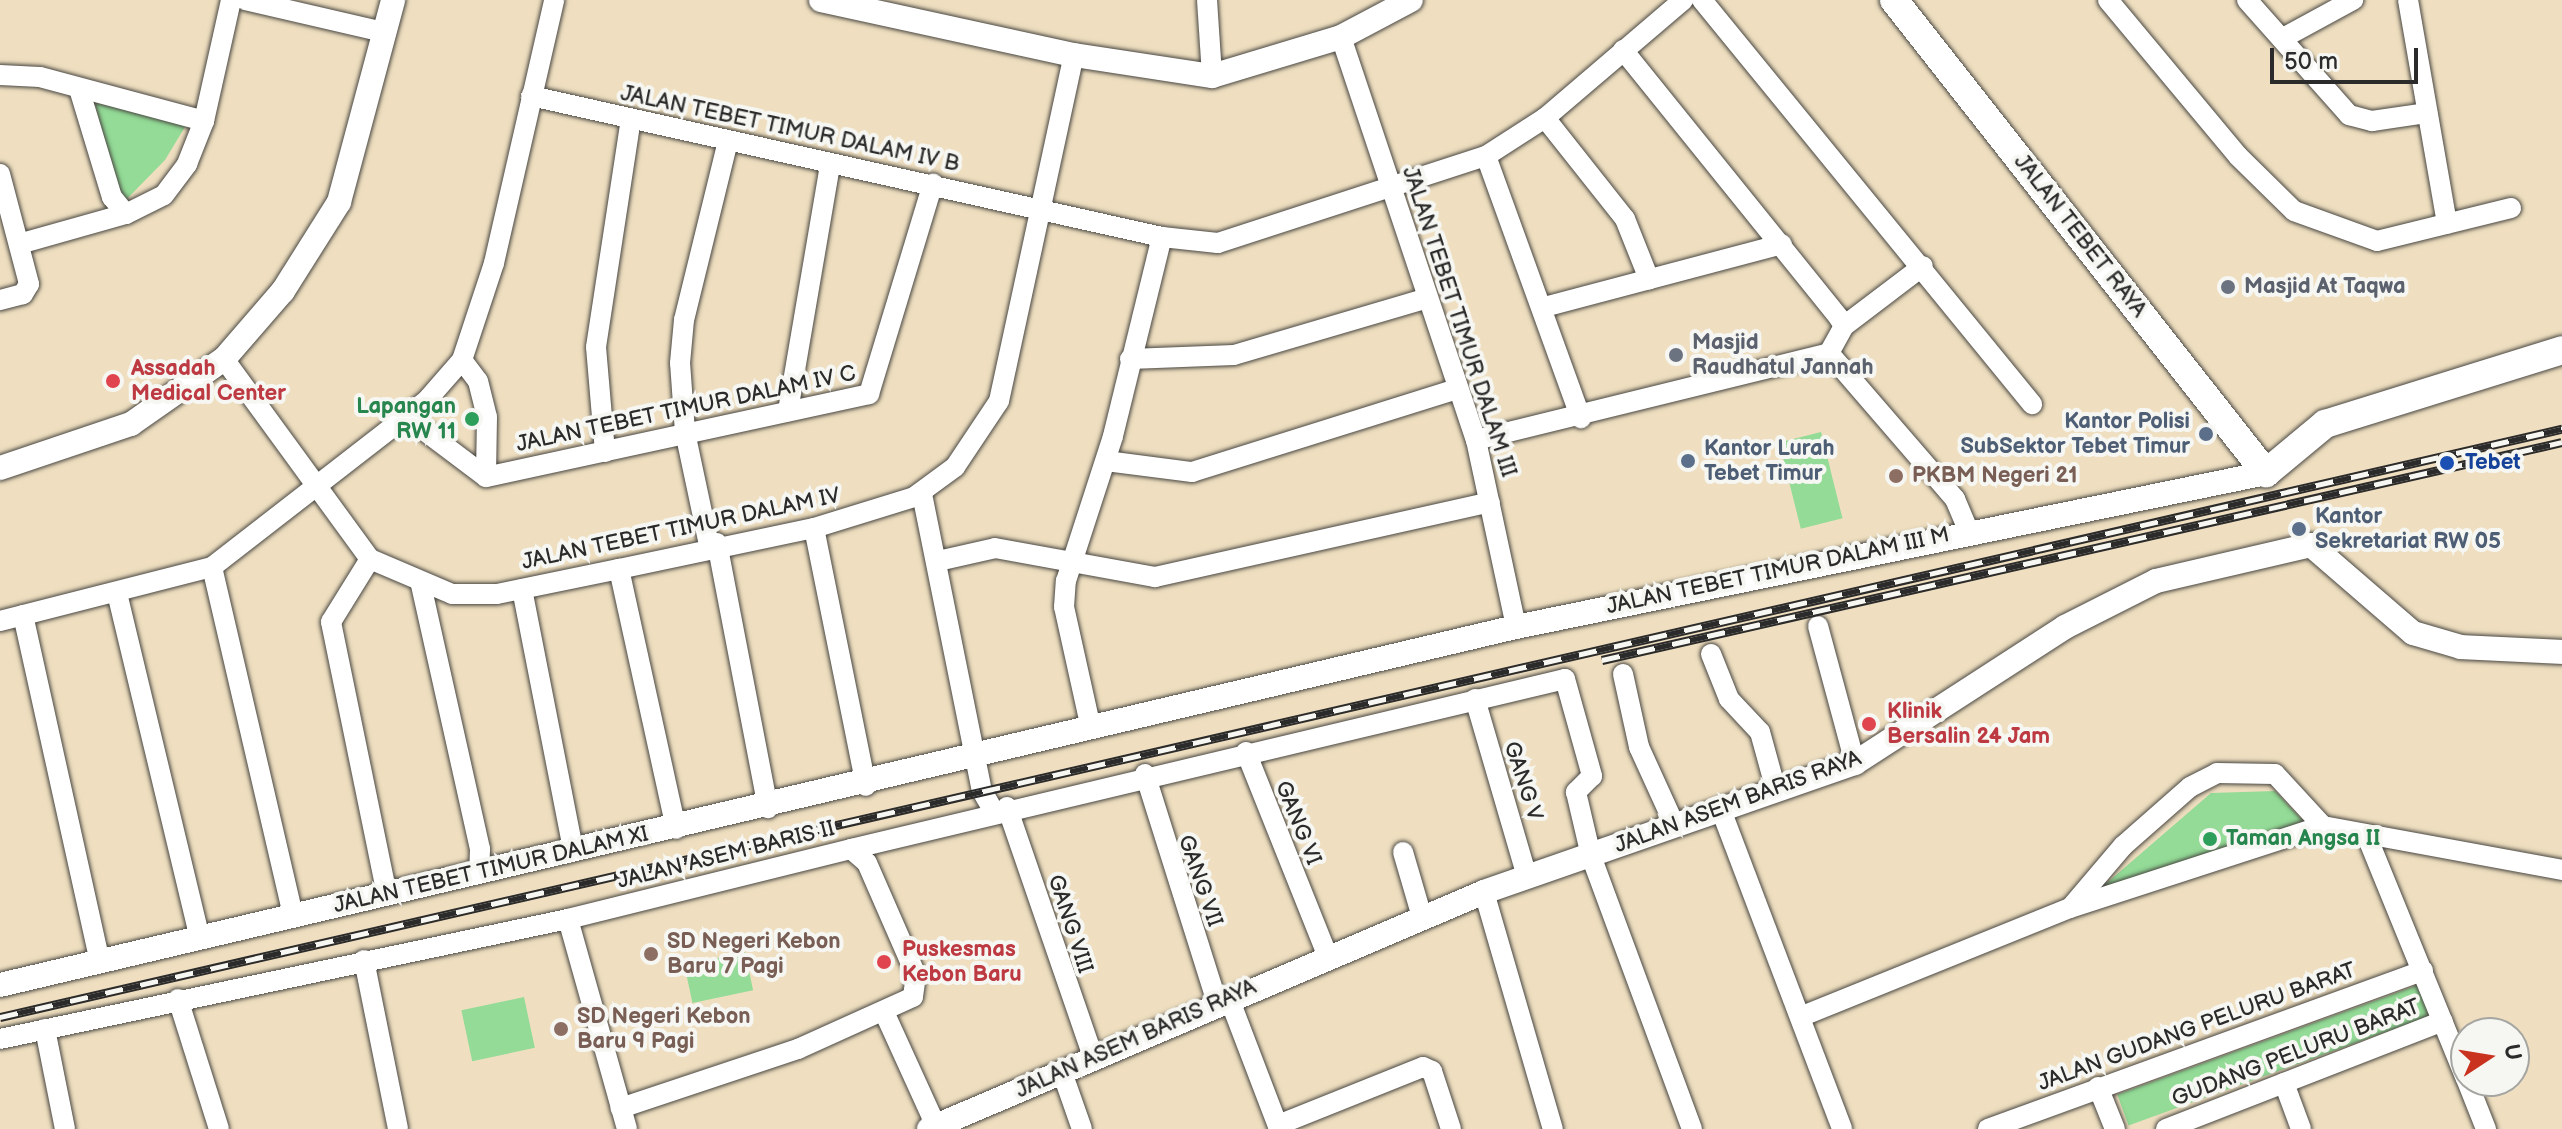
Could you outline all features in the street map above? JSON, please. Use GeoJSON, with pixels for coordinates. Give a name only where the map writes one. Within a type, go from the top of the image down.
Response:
{"type":"FeatureCollection","features":[{"type":"Feature","properties":{"kind":"main road","name":"JALAN TEBET RAYA"},"geometry":{"type":"LineString","coordinates":[[1894,0],[2266,473]]}},
{"type":"Feature","properties":{"kind":"main road","name":"JALAN TEBET TIMUR DALAM III M"},"geometry":{"type":"LineString","coordinates":[[2266,473],[2325,424],[2562,350]]}},
{"type":"Feature","properties":{"kind":"street"},"geometry":{"type":"LineString","coordinates":[[19,244],[126,214],[164,195],[187,164],[204,121],[231,0]]}},
{"type":"Feature","properties":{"kind":"street"},"geometry":{"type":"LineString","coordinates":[[245,0],[384,32]]}},
{"type":"Feature","properties":{"kind":"street"},"geometry":{"type":"LineString","coordinates":[[0,468],[131,424],[224,359],[283,291],[339,202],[393,0]]}},
{"type":"Feature","properties":{"kind":"street"},"geometry":{"type":"LineString","coordinates":[[0,621],[212,567],[409,419],[462,360],[494,263],[554,0]]}},
{"type":"Feature","properties":{"kind":"street"},"geometry":{"type":"LineString","coordinates":[[821,0],[1074,55],[1212,76],[1341,37],[1411,0]]}},
{"type":"Feature","properties":{"kind":"street"},"geometry":{"type":"LineString","coordinates":[[1207,0],[1212,76]]}},
{"type":"Feature","properties":{"kind":"street","name":"JALAN TEBET TIMUR DALAM IV B"},"geometry":{"type":"LineString","coordinates":[[531,96],[1162,237],[1238,240],[1486,156],[1545,118],[1683,0]]}},
{"type":"Feature","properties":{"kind":"street"},"geometry":{"type":"LineString","coordinates":[[1702,0],[1923,266],[2032,404]]}},
{"type":"Feature","properties":{"kind":"street"},"geometry":{"type":"LineString","coordinates":[[2108,0],[2238,156],[2294,211],[2365,241],[2511,208]]}},
{"type":"Feature","properties":{"kind":"street"},"geometry":{"type":"LineString","coordinates":[[2247,0],[2349,115],[2372,121],[2427,113]]}},
{"type":"Feature","properties":{"kind":"street"},"geometry":{"type":"LineString","coordinates":[[2283,38],[2353,0]]}},
{"type":"Feature","properties":{"kind":"street"},"geometry":{"type":"LineString","coordinates":[[2408,0],[2447,224]]}},
{"type":"Feature","properties":{"kind":"street","name":"JALAN TEBET TIMUR DALAM III"},"geometry":{"type":"LineString","coordinates":[[1341,37],[1424,299],[1476,440],[1516,627]]}},
{"type":"Feature","properties":{"kind":"street"},"geometry":{"type":"LineString","coordinates":[[1623,50],[1782,244],[1844,326]]}},
{"type":"Feature","properties":{"kind":"street","name":"JALAN TEBET TIMUR DALAM IV"},"geometry":{"type":"LineString","coordinates":[[224,359],[370,559],[421,585],[473,596],[619,569],[713,544],[814,528],[922,494],[971,447],[999,401],[1074,55]]}},
{"type":"Feature","properties":{"kind":"street"},"geometry":{"type":"LineString","coordinates":[[0,75],[40,77],[80,92],[204,121]]}},
{"type":"Feature","properties":{"kind":"street"},"geometry":{"type":"LineString","coordinates":[[80,92],[112,197],[126,214]]}},
{"type":"Feature","properties":{"kind":"street"},"geometry":{"type":"LineString","coordinates":[[1545,118],[1625,219],[1649,279]]}},
{"type":"Feature","properties":{"kind":"street"},"geometry":{"type":"LineString","coordinates":[[605,452],[596,347],[631,119]]}},
{"type":"Feature","properties":{"kind":"street"},"geometry":{"type":"LineString","coordinates":[[728,141],[684,320],[685,432],[713,544],[768,808]]}},
{"type":"Feature","properties":{"kind":"street"},"geometry":{"type":"LineString","coordinates":[[1486,156],[1544,307],[1581,418]]}},
{"type":"Feature","properties":{"kind":"street"},"geometry":{"type":"LineString","coordinates":[[788,411],[830,164]]}},
{"type":"Feature","properties":{"kind":"street"},"geometry":{"type":"LineString","coordinates":[[0,174],[29,284],[23,294],[0,300]]}},
{"type":"Feature","properties":{"kind":"street","name":"JALAN TEBET TIMUR DALAM IV C"},"geometry":{"type":"LineString","coordinates":[[486,477],[876,389],[933,184]]}},
{"type":"Feature","properties":{"kind":"street"},"geometry":{"type":"LineString","coordinates":[[1090,724],[1064,607],[1073,558],[1106,461],[1162,237]]}},
{"type":"Feature","properties":{"kind":"street"},"geometry":{"type":"LineString","coordinates":[[1544,307],[1782,244]]}},
{"type":"Feature","properties":{"kind":"street"},"geometry":{"type":"LineString","coordinates":[[1476,440],[1581,418],[1829,353],[1844,326],[1923,266]]}},
{"type":"Feature","properties":{"kind":"street"},"geometry":{"type":"LineString","coordinates":[[1130,359],[1234,355],[1424,299]]}},
{"type":"Feature","properties":{"kind":"street"},"geometry":{"type":"LineString","coordinates":[[1829,353],[1955,499],[1968,530]]}},
{"type":"Feature","properties":{"kind":"street"},"geometry":{"type":"LineString","coordinates":[[409,419],[444,453],[486,477],[487,417],[478,381],[462,360]]}},
{"type":"Feature","properties":{"kind":"street"},"geometry":{"type":"LineString","coordinates":[[1106,461],[1192,472],[1457,389]]}},
{"type":"Feature","properties":{"kind":"street","name":"JALAN TEBET TIMUR DALAM III M"},"geometry":{"type":"LineString","coordinates":[[976,750],[1516,627],[1968,530],[2266,473]]}},
{"type":"Feature","properties":{"kind":"street","name":"GANG VIII"},"geometry":{"type":"LineString","coordinates":[[922,494],[976,750],[1092,1054]]}},
{"type":"Feature","properties":{"kind":"street"},"geometry":{"type":"LineString","coordinates":[[938,561],[995,548],[1073,558],[1155,577],[1490,502]]}},
{"type":"Feature","properties":{"kind":"street"},"geometry":{"type":"LineString","coordinates":[[814,528],[866,786]]}},
{"type":"Feature","properties":{"kind":"street","name":"JALAN ASEM BARIS RAYA"},"geometry":{"type":"LineString","coordinates":[[932,1127],[1062,1072],[1092,1054],[1484,892],[1855,763],[2065,627],[2156,581],[2295,545],[2323,551],[2413,633],[2461,647],[2562,652]]}},
{"type":"Feature","properties":{"kind":"street"},"geometry":{"type":"LineString","coordinates":[[370,559],[331,622],[387,894]]}},
{"type":"Feature","properties":{"kind":"street"},"geometry":{"type":"LineString","coordinates":[[212,567],[293,914]]}},
{"type":"Feature","properties":{"kind":"street"},"geometry":{"type":"LineString","coordinates":[[619,569],[676,829]]}},
{"type":"Feature","properties":{"kind":"street"},"geometry":{"type":"LineString","coordinates":[[421,585],[480,849],[479,872]]}},
{"type":"Feature","properties":{"kind":"street"},"geometry":{"type":"LineString","coordinates":[[522,589],[573,850]]}},
{"type":"Feature","properties":{"kind":"street"},"geometry":{"type":"LineString","coordinates":[[117,593],[199,934]]}},
{"type":"Feature","properties":{"kind":"street"},"geometry":{"type":"LineString","coordinates":[[23,615],[100,961]]}},
{"type":"Feature","properties":{"kind":"street"},"geometry":{"type":"LineString","coordinates":[[1818,626],[1855,763]]}},
{"type":"Feature","properties":{"kind":"street"},"geometry":{"type":"LineString","coordinates":[[1711,654],[1729,699],[1760,732],[1776,790]]}},
{"type":"Feature","properties":{"kind":"street"},"geometry":{"type":"LineString","coordinates":[[1623,674],[1639,747],[1675,826]]}},
{"type":"Feature","properties":{"kind":"street"},"geometry":{"type":"LineString","coordinates":[[851,849],[1000,808],[1145,774],[1475,699],[1571,684],[1592,776],[1576,792],[1591,856],[1692,1129]]}},
{"type":"Feature","properties":{"kind":"street","name":"GANG V"},"geometry":{"type":"LineString","coordinates":[[1475,699],[1527,877]]}},
{"type":"Feature","properties":{"kind":"street","name":"JALAN TEBET TIMUR DALAM XI"},"geometry":{"type":"LineString","coordinates":[[0,985],[199,934],[866,786],[973,760],[976,750]]}},
{"type":"Feature","properties":{"kind":"street","name":"GANG VI"},"geometry":{"type":"LineString","coordinates":[[1246,752],[1327,955]]}},
{"type":"Feature","properties":{"kind":"street"},"geometry":{"type":"LineString","coordinates":[[2070,908],[2123,846],[2190,787],[2217,773],[2275,774],[2323,826],[2368,839],[2562,870]]}},
{"type":"Feature","properties":{"kind":"street","name":"GANG VII"},"geometry":{"type":"LineString","coordinates":[[1145,774],[1223,1000],[1279,1127]]}},
{"type":"Feature","properties":{"kind":"street"},"geometry":{"type":"LineString","coordinates":[[1721,810],[1842,1129]]}},
{"type":"Feature","properties":{"kind":"street"},"geometry":{"type":"LineString","coordinates":[[1800,1017],[2070,908],[2323,826]]}},
{"type":"Feature","properties":{"kind":"street"},"geometry":{"type":"LineString","coordinates":[[2368,839],[2450,1039]]}},
{"type":"Feature","properties":{"kind":"street","name":"JALAN ASEM BARIS II"},"geometry":{"type":"LineString","coordinates":[[0,1039],[568,919],[851,849],[880,886],[918,984],[913,997],[885,1014],[621,1108]]}},
{"type":"Feature","properties":{"kind":"street"},"geometry":{"type":"LineString","coordinates":[[1403,852],[1422,917]]}},
{"type":"Feature","properties":{"kind":"street"},"geometry":{"type":"LineString","coordinates":[[1484,892],[1553,1129]]}},
{"type":"Feature","properties":{"kind":"street"},"geometry":{"type":"LineString","coordinates":[[568,919],[627,1129]]}},
{"type":"Feature","properties":{"kind":"street"},"geometry":{"type":"LineString","coordinates":[[364,960],[398,1129]]}},
{"type":"Feature","properties":{"kind":"street","name":"JALAN GUDANG PELURU BARAT"},"geometry":{"type":"LineString","coordinates":[[1988,1129],[2423,971]]}},
{"type":"Feature","properties":{"kind":"street"},"geometry":{"type":"LineString","coordinates":[[178,999],[219,1129]]}},
{"type":"Feature","properties":{"kind":"street"},"geometry":{"type":"LineString","coordinates":[[885,1014],[932,1127]]}},
{"type":"Feature","properties":{"kind":"street","name":"GUDANG PELURU BARAT"},"geometry":{"type":"LineString","coordinates":[[2166,1129],[2443,1021]]}},
{"type":"Feature","properties":{"kind":"street"},"geometry":{"type":"LineString","coordinates":[[45,1029],[65,1129]]}},
{"type":"Feature","properties":{"kind":"street"},"geometry":{"type":"LineString","coordinates":[[1279,1127],[1423,1067],[1432,1071],[1451,1129]]}},
{"type":"Feature","properties":{"kind":"street"},"geometry":{"type":"LineString","coordinates":[[1062,1072],[1082,1129]]}},
{"type":"Feature","properties":{"kind":"street"},"geometry":{"type":"LineString","coordinates":[[2284,1083],[2301,1129]]}},
{"type":"Feature","properties":{"kind":"street"},"geometry":{"type":"LineString","coordinates":[[2098,1087],[2115,1129]]}},
{"type":"Feature","properties":{"kind":"street"},"geometry":{"type":"LineString","coordinates":[[2473,1097],[2486,1129]]}},
{"type":"Feature","properties":{"kind":"green space"},"geometry":{"type":"Polygon","coordinates":[[[95,103],[188,122],[165,160],[119,207],[95,103]]]}},
{"type":"Feature","properties":{"kind":"green space"},"geometry":{"type":"Polygon","coordinates":[[[1821,432],[1843,518],[1801,529],[1779,442],[1821,432]]]}},
{"type":"Feature","properties":{"kind":"green space","name":"Taman Angsa II"},"geometry":{"type":"Polygon","coordinates":[[[2275,791],[2308,826],[2101,888],[2211,793],[2275,791]]]}},
{"type":"Feature","properties":{"kind":"green space"},"geometry":{"type":"Polygon","coordinates":[[[745,952],[753,990],[692,1003],[684,965],[745,952]]]}},
{"type":"Feature","properties":{"kind":"green space"},"geometry":{"type":"Polygon","coordinates":[[[2418,985],[2429,1016],[2129,1125],[2117,1094],[2418,985]]]}},
{"type":"Feature","properties":{"kind":"green space"},"geometry":{"type":"Polygon","coordinates":[[[524,997],[535,1048],[472,1061],[461,1010],[524,997]]]}},
{"type":"Feature","properties":{"kind":"railway"},"geometry":{"type":"LineString","coordinates":[[0,1017],[2562,429]]}},
{"type":"Feature","properties":{"kind":"railway"},"geometry":{"type":"LineString","coordinates":[[1602,660],[2562,442]]}},
{"type":"Feature","properties":{"kind":"place","name":"Masjid At Taqwa"},"geometry":{"type":"Point","coordinates":[2228,287]}},
{"type":"Feature","properties":{"kind":"place","name":"Masjid Raudhatul Jannah"},"geometry":{"type":"Point","coordinates":[1676,355]}},
{"type":"Feature","properties":{"kind":"place","name":"Assadah Medical Center"},"geometry":{"type":"Point","coordinates":[113,381]}},
{"type":"Feature","properties":{"kind":"place","name":"Lapangan RW 11"},"geometry":{"type":"Point","coordinates":[472,419]}},
{"type":"Feature","properties":{"kind":"place","name":"Kantor Polisi SubSektor Tebet Timur"},"geometry":{"type":"Point","coordinates":[2206,434]}},
{"type":"Feature","properties":{"kind":"place","name":"Kantor Lurah Tebet Timur"},"geometry":{"type":"Point","coordinates":[1688,461]}},
{"type":"Feature","properties":{"kind":"place","name":"Tebet"},"geometry":{"type":"Point","coordinates":[2447,463]}},
{"type":"Feature","properties":{"kind":"place","name":"PKBM Negeri 21"},"geometry":{"type":"Point","coordinates":[1896,476]}},
{"type":"Feature","properties":{"kind":"place","name":"Kantor Sekretariat RW 05"},"geometry":{"type":"Point","coordinates":[2299,529]}},
{"type":"Feature","properties":{"kind":"place","name":"Klinik Bersalin 24 Jam"},"geometry":{"type":"Point","coordinates":[1869,724]}},
{"type":"Feature","properties":{"kind":"place","name":"Taman Angsa II"},"geometry":{"type":"Point","coordinates":[2210,839]}},
{"type":"Feature","properties":{"kind":"place","name":"SD Negeri Kebon Baru 7 Pagi"},"geometry":{"type":"Point","coordinates":[651,954]}},
{"type":"Feature","properties":{"kind":"place","name":"Puskesmas Kebon Baru"},"geometry":{"type":"Point","coordinates":[884,962]}},
{"type":"Feature","properties":{"kind":"place","name":"SD Negeri Kebon Baru 9 Pagi"},"geometry":{"type":"Point","coordinates":[561,1029]}}]}
